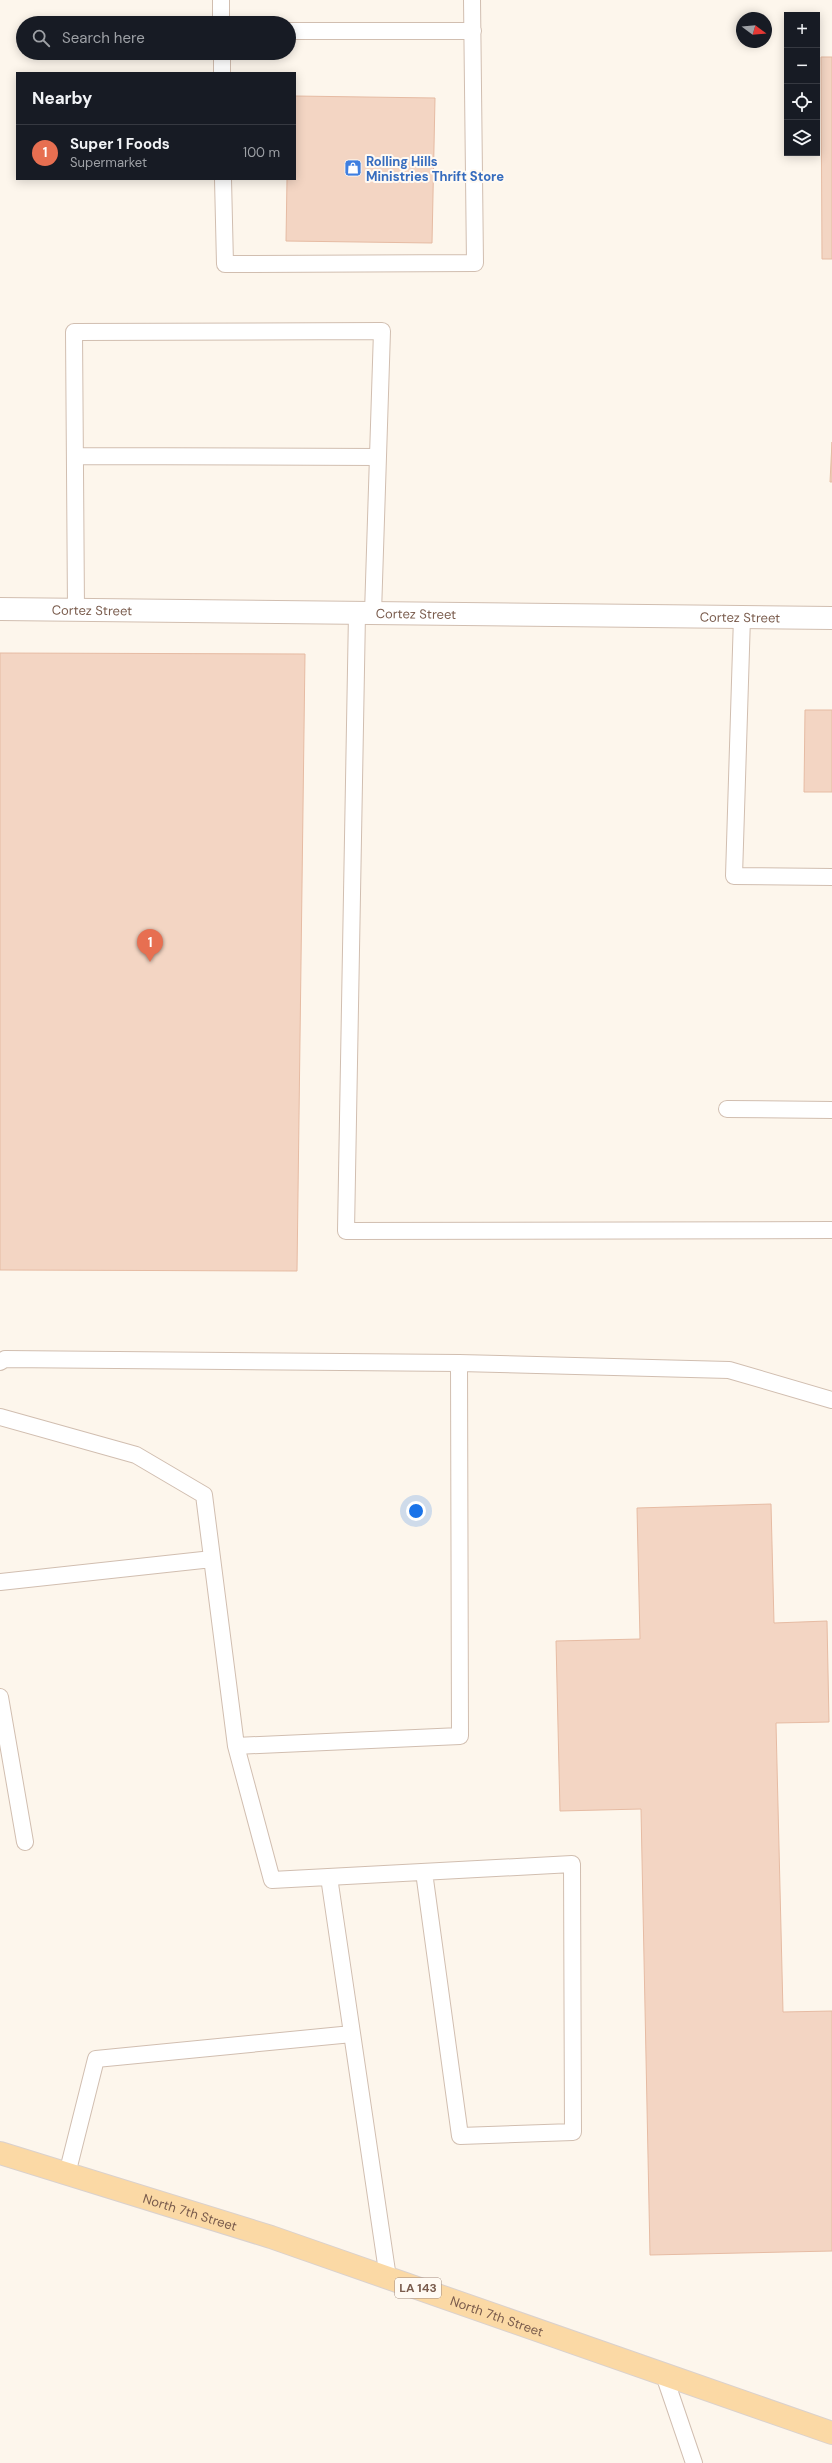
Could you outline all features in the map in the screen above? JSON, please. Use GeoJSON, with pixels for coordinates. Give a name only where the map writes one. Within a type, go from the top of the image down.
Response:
{"type":"FeatureCollection","features":[{"type":"Feature","properties":{"kind":"main road","name":"North 7th Street"},"geometry":{"type":"LineString","coordinates":[[0,2153],[271,2237],[832,2433]]}},
{"type":"Feature","properties":{"kind":"street","name":"Cortez Street"},"geometry":{"type":"LineString","coordinates":[[0,608],[832,618]]}},
{"type":"Feature","properties":{"kind":"lane"},"geometry":{"type":"LineString","coordinates":[[221,0],[221,16]]}},
{"type":"Feature","properties":{"kind":"lane"},"geometry":{"type":"LineString","coordinates":[[223,180],[224,264],[475,264],[472,0]]}},
{"type":"Feature","properties":{"kind":"lane"},"geometry":{"type":"LineString","coordinates":[[296,31],[473,31]]}},
{"type":"Feature","properties":{"kind":"lane"},"geometry":{"type":"LineString","coordinates":[[222,60],[222,72]]}},
{"type":"Feature","properties":{"kind":"lane"},"geometry":{"type":"LineString","coordinates":[[76,609],[74,332],[382,331],[378,457],[365,613],[346,1231],[832,1230]]}},
{"type":"Feature","properties":{"kind":"lane"},"geometry":{"type":"LineString","coordinates":[[75,456],[378,457]]}},
{"type":"Feature","properties":{"kind":"lane"},"geometry":{"type":"LineString","coordinates":[[742,617],[734,876],[832,878]]}},
{"type":"Feature","properties":{"kind":"lane"},"geometry":{"type":"LineString","coordinates":[[727,1109],[832,1110]]}},
{"type":"Feature","properties":{"kind":"lane"},"geometry":{"type":"LineString","coordinates":[[0,1362],[5,1359],[459,1363],[729,1370],[832,1400]]}},
{"type":"Feature","properties":{"kind":"lane"},"geometry":{"type":"LineString","coordinates":[[236,1746],[460,1736],[459,1363]]}},
{"type":"Feature","properties":{"kind":"lane"},"geometry":{"type":"LineString","coordinates":[[0,1418],[136,1455],[204,1495],[236,1746],[272,1880],[572,1864],[573,2132],[460,2136],[424,1872]]}},
{"type":"Feature","properties":{"kind":"lane"},"geometry":{"type":"LineString","coordinates":[[0,1582],[212,1559]]}},
{"type":"Feature","properties":{"kind":"lane"},"geometry":{"type":"LineString","coordinates":[[0,1697],[26,1842]]}},
{"type":"Feature","properties":{"kind":"lane"},"geometry":{"type":"LineString","coordinates":[[329,1876],[388,2278]]}},
{"type":"Feature","properties":{"kind":"lane"},"geometry":{"type":"LineString","coordinates":[[67,2174],[96,2059],[352,2034]]}},
{"type":"Feature","properties":{"kind":"lane"},"geometry":{"type":"LineString","coordinates":[[664,2375],[694,2463]]}},
{"type":"Feature","properties":{"kind":"building"},"geometry":{"type":"Polygon","coordinates":[[[821,57],[832,57],[832,259],[822,259],[821,57]]]}},
{"type":"Feature","properties":{"kind":"building"},"geometry":{"type":"Polygon","coordinates":[[[296,96],[435,98],[432,243],[286,241],[287,180],[296,180],[296,96]]]}},
{"type":"Feature","properties":{"kind":"building"},"geometry":{"type":"Polygon","coordinates":[[[832,442],[832,482],[830,482],[832,442]]]}},
{"type":"Feature","properties":{"kind":"building"},"geometry":{"type":"Polygon","coordinates":[[[0,653],[305,654],[297,1271],[0,1270],[0,653]]]}},
{"type":"Feature","properties":{"kind":"building"},"geometry":{"type":"Polygon","coordinates":[[[805,710],[832,710],[832,792],[804,792],[805,710]]]}},
{"type":"Feature","properties":{"kind":"building"},"geometry":{"type":"Polygon","coordinates":[[[771,1504],[774,1623],[827,1621],[829,1722],[776,1723],[783,2012],[832,2011],[832,2251],[650,2255],[641,1809],[560,1811],[556,1641],[640,1639],[637,1508],[771,1504]]]}},
{"type":"Feature","properties":{"kind":"place","name":"Rolling Hills Ministries Thrift Store"},"geometry":{"type":"Point","coordinates":[353,168]}},
{"type":"Feature","properties":{"kind":"place","name":"Super 1 Foods"},"geometry":{"type":"Point","coordinates":[150,962]}}]}
